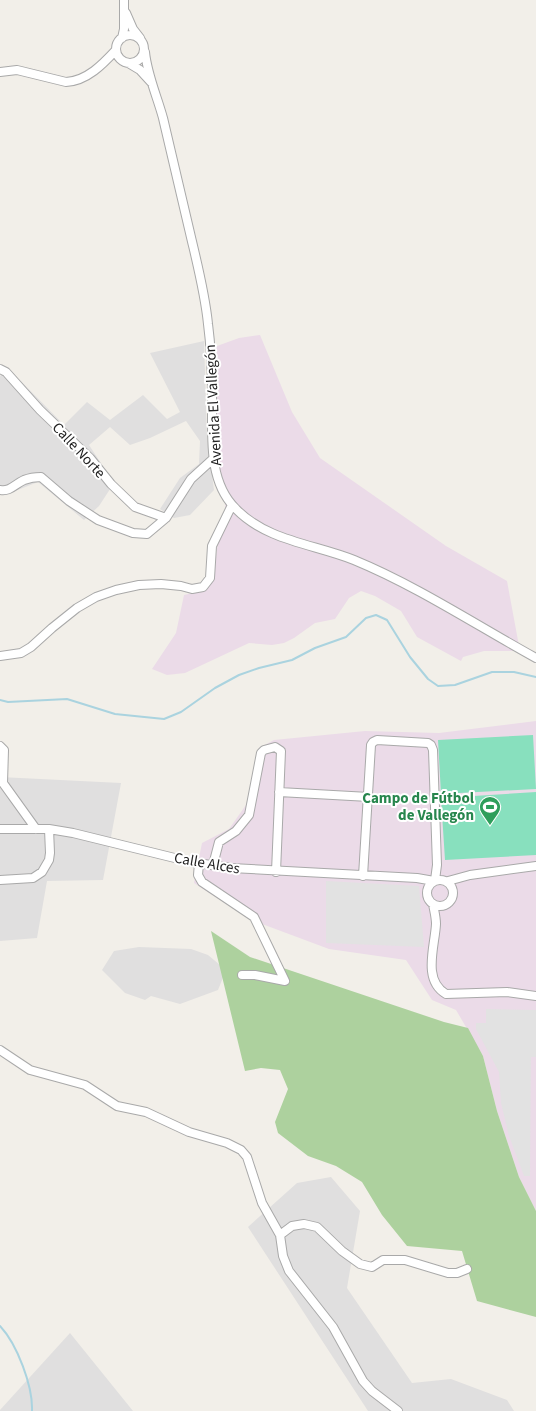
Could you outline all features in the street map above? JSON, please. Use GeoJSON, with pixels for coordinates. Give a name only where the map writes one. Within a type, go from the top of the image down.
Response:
{"type":"FeatureCollection","features":[{"type":"Feature","properties":{"kind":"street"},"geometry":{"type":"LineString","coordinates":[[0,72],[17,70],[66,82],[73,82],[83,78],[101,66],[116,50],[124,29],[124,0]]}},
{"type":"Feature","properties":{"kind":"street"},"geometry":{"type":"LineString","coordinates":[[125,11],[145,47],[145,52],[140,60],[130,64]]}},
{"type":"Feature","properties":{"kind":"street"},"geometry":{"type":"LineString","coordinates":[[122,38],[130,34],[140,38]]}},
{"type":"Feature","properties":{"kind":"street"},"geometry":{"type":"LineString","coordinates":[[116,50],[121,61]]}},
{"type":"Feature","properties":{"kind":"street","name":"Avenida El Vallegón"},"geometry":{"type":"LineString","coordinates":[[145,52],[146,64],[154,85],[193,247],[208,323],[214,458],[219,484],[226,499],[251,522],[272,533],[353,560],[401,582],[536,658]]}},
{"type":"Feature","properties":{"kind":"street"},"geometry":{"type":"LineString","coordinates":[[101,66],[121,61],[130,64],[140,70],[154,85]]}},
{"type":"Feature","properties":{"kind":"street","name":"Calle Norte"},"geometry":{"type":"LineString","coordinates":[[0,369],[6,372],[40,410],[86,453],[111,484],[135,507],[166,518]]}},
{"type":"Feature","properties":{"kind":"street"},"geometry":{"type":"LineString","coordinates":[[0,490],[11,489],[21,481],[41,477],[69,501],[92,517],[133,533],[147,534],[166,518],[191,479],[214,458]]}},
{"type":"Feature","properties":{"kind":"street"},"geometry":{"type":"LineString","coordinates":[[0,656],[21,653],[77,608],[96,597],[110,592],[139,585],[160,584],[181,586],[192,590],[203,587],[210,578],[212,546],[232,505]]}},
{"type":"Feature","properties":{"kind":"street"},"geometry":{"type":"LineString","coordinates":[[363,876],[371,745],[377,740],[428,743],[431,745],[432,750],[439,880],[454,890]]}},
{"type":"Feature","properties":{"kind":"street"},"geometry":{"type":"LineString","coordinates":[[0,746],[4,750],[3,783],[36,829]]}},
{"type":"Feature","properties":{"kind":"street"},"geometry":{"type":"LineString","coordinates":[[213,866],[219,842],[236,832],[248,815],[261,753],[264,750],[275,747],[281,751],[276,872]]}},
{"type":"Feature","properties":{"kind":"street"},"geometry":{"type":"LineString","coordinates":[[279,792],[369,796]]}},
{"type":"Feature","properties":{"kind":"street","name":"Calle Alces"},"geometry":{"type":"LineString","coordinates":[[0,829],[49,829],[107,840],[213,866],[276,872],[439,880],[536,866]]}},
{"type":"Feature","properties":{"kind":"street"},"geometry":{"type":"LineString","coordinates":[[0,880],[33,878],[42,872],[49,860],[49,829]]}},
{"type":"Feature","properties":{"kind":"street"},"geometry":{"type":"LineString","coordinates":[[199,863],[198,875],[202,882],[254,917],[285,981],[255,975],[242,975]]}},
{"type":"Feature","properties":{"kind":"street"},"geometry":{"type":"LineString","coordinates":[[436,922],[443,906],[452,900],[454,890],[470,875]]}},
{"type":"Feature","properties":{"kind":"street"},"geometry":{"type":"LineString","coordinates":[[417,878],[428,889]]}},
{"type":"Feature","properties":{"kind":"street"},"geometry":{"type":"LineString","coordinates":[[439,880],[428,889],[427,895],[433,904],[436,922],[432,973],[435,986],[446,994],[507,992],[536,996]]}},
{"type":"Feature","properties":{"kind":"street"},"geometry":{"type":"LineString","coordinates":[[433,904],[443,906]]}},
{"type":"Feature","properties":{"kind":"street"},"geometry":{"type":"LineString","coordinates":[[0,1050],[30,1070],[85,1085],[117,1106],[146,1112],[189,1132],[228,1143],[241,1150],[247,1157],[262,1203],[280,1235],[283,1256],[289,1271],[334,1327],[363,1381],[372,1391],[398,1411]]}},
{"type":"Feature","properties":{"kind":"street"},"geometry":{"type":"LineString","coordinates":[[280,1235],[292,1226],[304,1224],[317,1227],[342,1251],[360,1264],[372,1267],[383,1260],[405,1260],[448,1273],[467,1269]]}},
{"type":"Feature","properties":{"kind":"shaded area"},"geometry":{"type":"Polygon","coordinates":[[[260,335],[292,412],[320,458],[446,546],[507,581],[519,646],[516,651],[484,651],[463,657],[461,661],[417,637],[401,611],[375,596],[361,591],[349,598],[335,619],[315,623],[284,643],[272,645],[249,643],[185,673],[167,675],[152,669],[176,633],[184,595],[205,590],[211,584],[214,577],[217,548],[226,513],[225,503],[212,472],[206,350],[239,338],[260,335]]]}},
{"type":"Feature","properties":{"kind":"shaded area"},"geometry":{"type":"Polygon","coordinates":[[[204,341],[207,438],[214,490],[190,515],[174,518],[160,509],[180,478],[199,464],[200,441],[186,421],[130,445],[110,427],[89,445],[114,483],[99,506],[84,520],[38,482],[5,495],[0,493],[0,376],[9,369],[64,425],[87,402],[110,420],[143,395],[167,419],[180,412],[150,353],[204,341]]]}},
{"type":"Feature","properties":{"kind":"shaded area"},"geometry":{"type":"Polygon","coordinates":[[[536,721],[536,1211],[519,1177],[497,1111],[483,1056],[456,1010],[432,1000],[406,960],[329,949],[251,920],[194,883],[202,843],[229,829],[246,805],[259,748],[274,740],[365,731],[439,733],[536,721]]]}},
{"type":"Feature","properties":{"kind":"shaded area"},"geometry":{"type":"Polygon","coordinates":[[[0,777],[121,783],[103,880],[47,881],[37,938],[0,941],[0,777]]]}},
{"type":"Feature","properties":{"kind":"shaded area"},"geometry":{"type":"Polygon","coordinates":[[[326,881],[419,886],[424,947],[326,943],[326,881]]]}},
{"type":"Feature","properties":{"kind":"shaded area"},"geometry":{"type":"Polygon","coordinates":[[[139,947],[191,949],[208,955],[226,970],[218,990],[180,1004],[151,996],[145,1000],[125,993],[102,970],[114,951],[139,947]]]}},
{"type":"Feature","properties":{"kind":"shaded area"},"geometry":{"type":"Polygon","coordinates":[[[486,1009],[536,1010],[536,1057],[531,1057],[530,1176],[524,1176],[509,1136],[501,1103],[499,1072],[476,1029],[476,1023],[486,1023],[486,1009]]]}},
{"type":"Feature","properties":{"kind":"shaded area"},"geometry":{"type":"Polygon","coordinates":[[[331,1177],[360,1211],[347,1288],[412,1383],[451,1379],[507,1400],[514,1411],[368,1411],[248,1227],[297,1183],[331,1177]]]}},
{"type":"Feature","properties":{"kind":"shaded area"},"geometry":{"type":"Polygon","coordinates":[[[70,1333],[133,1411],[0,1411],[0,1410],[70,1333]]]}},
{"type":"Feature","properties":{"kind":"green space"},"geometry":{"type":"Polygon","coordinates":[[[533,735],[536,789],[441,794],[438,740],[533,735]]]}},
{"type":"Feature","properties":{"kind":"green space","name":"Campo de Fútbol de Vallegón"},"geometry":{"type":"Polygon","coordinates":[[[536,792],[536,855],[445,860],[441,798],[536,792]]]}},
{"type":"Feature","properties":{"kind":"green space"},"geometry":{"type":"Polygon","coordinates":[[[211,931],[250,957],[444,1022],[468,1028],[483,1056],[497,1111],[519,1177],[536,1211],[536,1317],[477,1301],[462,1251],[407,1246],[382,1215],[362,1182],[336,1166],[308,1156],[278,1133],[275,1122],[288,1089],[280,1070],[261,1068],[245,1071],[211,931]]]}},
{"type":"Feature","properties":{"kind":"waterway"},"geometry":{"type":"LineString","coordinates":[[0,700],[8,702],[67,699],[115,714],[164,719],[181,712],[215,688],[239,675],[292,660],[315,648],[346,637],[366,618],[376,615],[387,620],[410,657],[428,679],[438,686],[455,685],[492,672],[514,672],[536,677]]}},
{"type":"Feature","properties":{"kind":"waterway"},"geometry":{"type":"LineString","coordinates":[[0,1326],[12,1343],[23,1366],[30,1390],[32,1411]]}},
{"type":"Feature","properties":{"kind":"place","name":"Campo de Fútbol de Vallegón"},"geometry":{"type":"Point","coordinates":[490,826]}}]}
